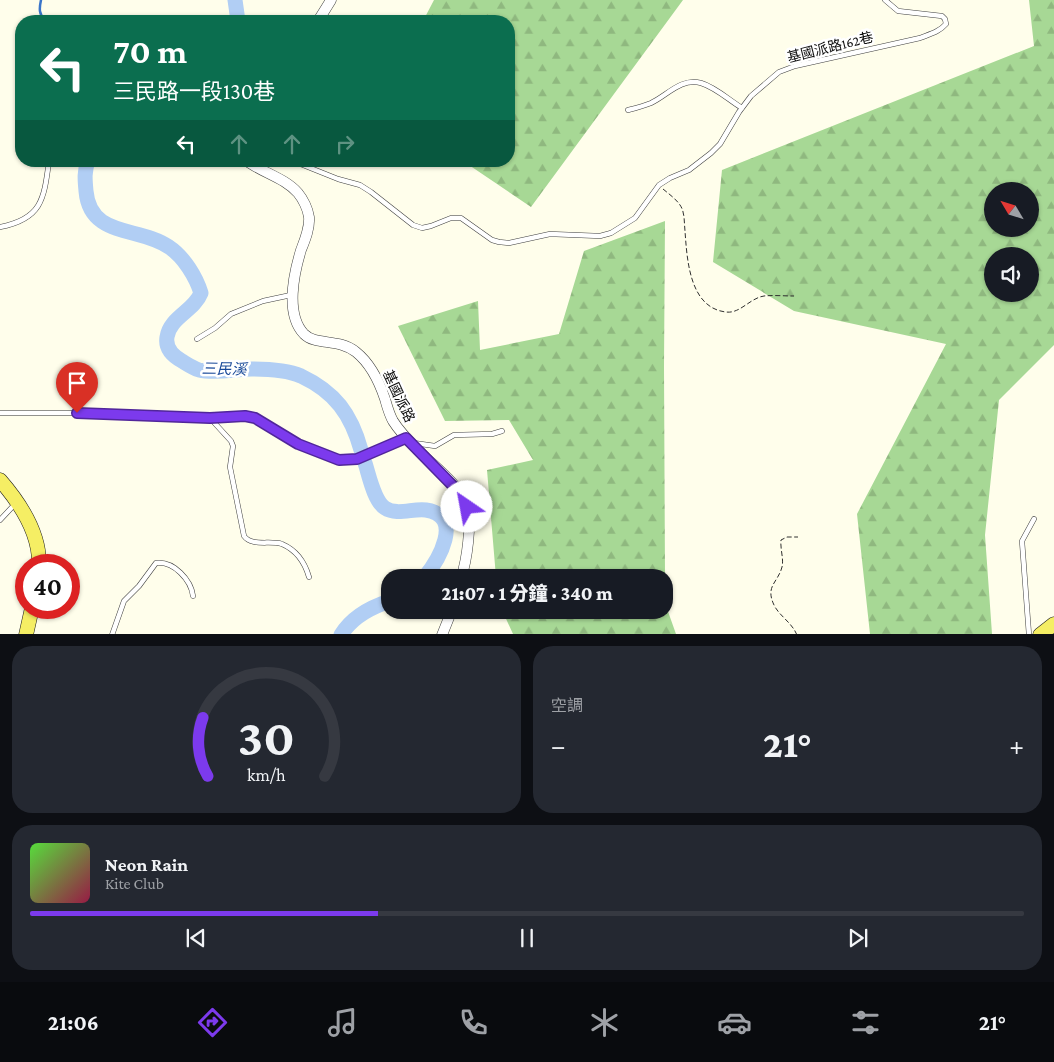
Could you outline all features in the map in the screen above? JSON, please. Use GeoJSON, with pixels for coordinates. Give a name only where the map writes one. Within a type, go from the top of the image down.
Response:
{"type":"FeatureCollection","features":[{"type":"Feature","properties":{"kind":"main road"},"geometry":{"type":"LineString","coordinates":[[0,480],[28,520],[35,539],[37,554]]}},
{"type":"Feature","properties":{"kind":"main road"},"geometry":{"type":"LineString","coordinates":[[26,634],[29,619]]}},
{"type":"Feature","properties":{"kind":"main road"},"geometry":{"type":"LineString","coordinates":[[1040,634],[1054,624]]}},
{"type":"Feature","properties":{"kind":"street"},"geometry":{"type":"LineString","coordinates":[[321,15],[328,2]]}},
{"type":"Feature","properties":{"kind":"street","name":"基國派路"},"geometry":{"type":"LineString","coordinates":[[258,167],[283,181],[297,192],[309,217],[308,232],[301,251],[294,281],[293,311],[298,326],[312,340],[342,343],[355,351],[370,366],[381,388],[391,419],[408,440],[459,492],[467,507],[469,533],[463,569]]}},
{"type":"Feature","properties":{"kind":"street"},"geometry":{"type":"LineString","coordinates":[[442,634],[448,619]]}},
{"type":"Feature","properties":{"kind":"lane","name":"基國派路162巷"},"geometry":{"type":"LineString","coordinates":[[309,167],[338,179],[360,185],[413,225],[422,228],[451,218],[461,218],[492,240],[509,243],[550,234],[600,236],[611,233],[635,218],[659,185],[689,170],[711,153],[723,140],[751,96],[779,72],[795,66],[920,38],[934,33],[946,24],[942,16],[898,11],[886,0]]}},
{"type":"Feature","properties":{"kind":"lane"},"geometry":{"type":"LineString","coordinates":[[628,110],[652,102],[674,87],[700,83],[710,87],[742,108]]}},
{"type":"Feature","properties":{"kind":"lane"},"geometry":{"type":"LineString","coordinates":[[0,227],[25,219],[36,209],[45,194],[48,167]]}},
{"type":"Feature","properties":{"kind":"lane"},"geometry":{"type":"LineString","coordinates":[[197,339],[215,328],[231,314],[263,301],[293,294]]}},
{"type":"Feature","properties":{"kind":"lane"},"geometry":{"type":"LineString","coordinates":[[0,413],[96,413],[255,418],[298,444],[339,460],[357,459],[408,440],[435,446],[454,435],[492,434],[502,431]]}},
{"type":"Feature","properties":{"kind":"lane"},"geometry":{"type":"LineString","coordinates":[[210,418],[233,446],[230,467],[244,536],[252,542],[281,544],[288,548],[306,566],[309,577]]}},
{"type":"Feature","properties":{"kind":"lane"},"geometry":{"type":"LineString","coordinates":[[0,520],[17,502]]}},
{"type":"Feature","properties":{"kind":"lane"},"geometry":{"type":"LineString","coordinates":[[1029,634],[1022,541],[1034,519]]}},
{"type":"Feature","properties":{"kind":"lane"},"geometry":{"type":"LineString","coordinates":[[112,634],[124,601],[139,586],[156,563],[165,564],[177,570],[187,579],[192,587],[193,596]]}},
{"type":"Feature","properties":{"kind":"path"},"geometry":{"type":"LineString","coordinates":[[659,185],[680,205],[684,213],[687,256],[691,275],[696,291],[709,306],[724,312],[732,312],[764,296],[794,296]]}},
{"type":"Feature","properties":{"kind":"path"},"geometry":{"type":"LineString","coordinates":[[797,634],[776,608],[772,600],[771,591],[772,585],[782,567],[781,540],[787,537],[798,537]]}},
{"type":"Feature","properties":{"kind":"green space"},"geometry":{"type":"Polygon","coordinates":[[[434,0],[683,0],[531,207],[472,167],[515,167],[515,15],[426,15],[434,0]]]}},
{"type":"Feature","properties":{"kind":"green space"},"geometry":{"type":"Polygon","coordinates":[[[1029,0],[1054,0],[1054,345],[999,400],[985,535],[992,634],[870,634],[857,514],[946,344],[794,311],[713,262],[722,170],[1034,46],[1029,0]]]}},
{"type":"Feature","properties":{"kind":"green space"},"geometry":{"type":"Polygon","coordinates":[[[665,221],[665,569],[495,569],[487,470],[533,460],[509,420],[445,421],[398,326],[478,301],[480,350],[559,334],[584,251],[665,221]]]}},
{"type":"Feature","properties":{"kind":"green space"},"geometry":{"type":"Polygon","coordinates":[[[506,619],[671,619],[676,634],[513,634],[506,619]]]}},
{"type":"Feature","properties":{"kind":"waterway"},"geometry":{"type":"LineString","coordinates":[[41,0],[42,15]]}},
{"type":"Feature","properties":{"kind":"waterway","name":"三民溪"},"geometry":{"type":"LineString","coordinates":[[235,0],[237,15]]}},
{"type":"Feature","properties":{"kind":"waterway","name":"三民溪"},"geometry":{"type":"LineString","coordinates":[[86,167],[86,191],[89,206],[96,217],[118,229],[157,240],[169,247],[184,262],[193,274],[199,287],[201,293],[198,299],[177,319],[169,330],[167,337],[168,349],[179,359],[199,370],[264,369],[295,374],[313,382],[332,397],[347,415],[361,450]]}},
{"type":"Feature","properties":{"kind":"waterway","name":"三民溪"},"geometry":{"type":"LineString","coordinates":[[365,463],[375,494],[381,505],[385,508],[400,512],[426,510],[438,514],[444,521],[446,530],[445,540],[431,569]]}},
{"type":"Feature","properties":{"kind":"waterway","name":"三民溪"},"geometry":{"type":"LineString","coordinates":[[342,634],[356,618],[381,604]]}},
{"type":"Feature","properties":{"kind":"route"},"geometry":{"type":"LineString","coordinates":[[77,413],[210,418],[245,416],[255,418],[267,424],[298,444],[339,460],[357,459],[406,438],[459,492],[467,507]]}}]}
